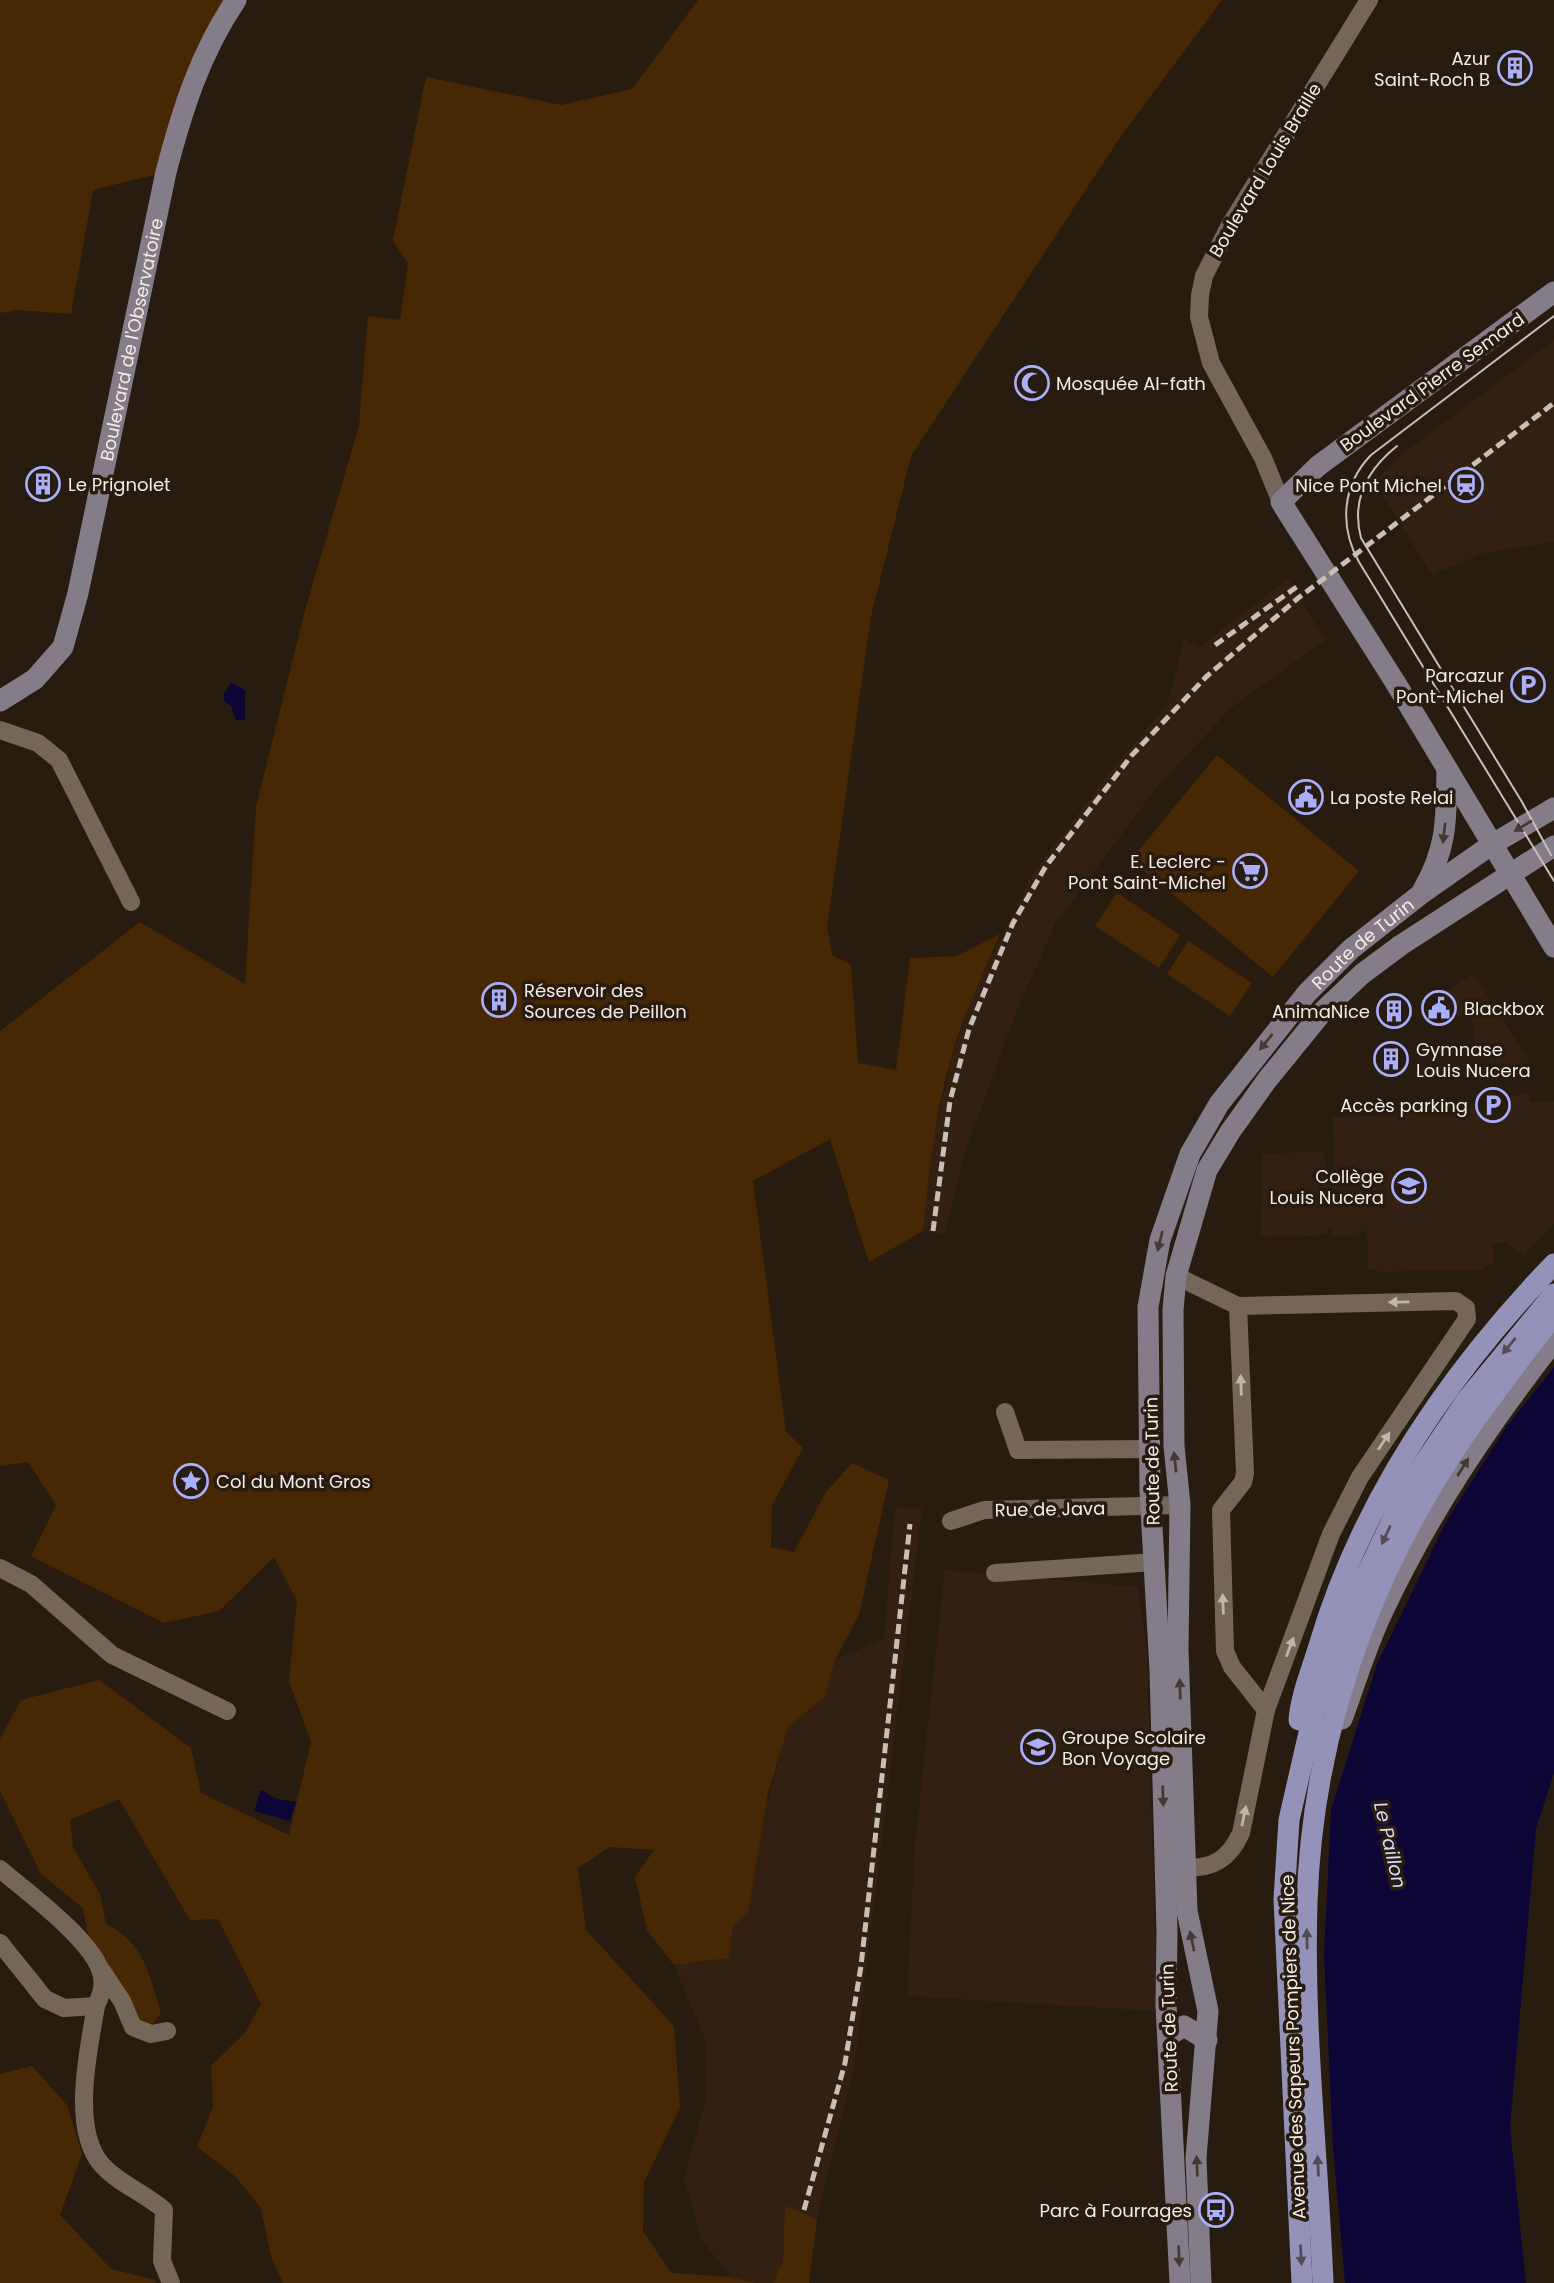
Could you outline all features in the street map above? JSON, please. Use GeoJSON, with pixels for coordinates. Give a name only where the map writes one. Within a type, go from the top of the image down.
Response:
{"type":"FeatureCollection","features":[{"type":"Feature","properties":{"kind":"main road","name":"Boulevard de l'Observatoire"},"geometry":{"type":"LineString","coordinates":[[0,701],[35,679],[63,647],[78,593],[166,172],[182,109],[210,41],[236,0]]}},
{"type":"Feature","properties":{"kind":"main road","name":"Boulevard Pierre Semard"},"geometry":{"type":"LineString","coordinates":[[1281,502],[1318,467],[1554,292]]}},
{"type":"Feature","properties":{"kind":"main road"},"geometry":{"type":"LineString","coordinates":[[1281,502],[1447,768],[1554,947]]}},
{"type":"Feature","properties":{"kind":"main road"},"geometry":{"type":"LineString","coordinates":[[1421,894],[1441,856],[1446,828],[1447,768]]}},
{"type":"Feature","properties":{"kind":"main road","name":"Route de Turin"},"geometry":{"type":"LineString","coordinates":[[1180,2283],[1166,1979],[1167,1919],[1155,1562],[1150,1508],[1152,1449],[1148,1307],[1160,1240],[1190,1154],[1219,1104],[1307,993],[1351,949],[1421,894],[1491,845],[1554,808]]}},
{"type":"Feature","properties":{"kind":"main road","name":"Route de Turin"},"geometry":{"type":"LineString","coordinates":[[1201,2283],[1197,2137],[1208,2011],[1190,1935],[1186,1868],[1178,1649],[1180,1505],[1174,1446],[1172,1310],[1176,1276],[1208,1170],[1230,1132],[1287,1053],[1362,974],[1508,874],[1554,846]]}},
{"type":"Feature","properties":{"kind":"main road"},"geometry":{"type":"LineString","coordinates":[[1289,1820],[1300,1710],[1322,1634],[1357,1542],[1390,1478],[1450,1388],[1514,1306],[1554,1264]]}},
{"type":"Feature","properties":{"kind":"main road","name":"Avenue des Sapeurs Pompiers de Nice"},"geometry":{"type":"LineString","coordinates":[[1302,2283],[1284,1899],[1289,1820],[1314,1711],[1341,1629],[1408,1489],[1466,1401],[1554,1294]]}},
{"type":"Feature","properties":{"kind":"main road","name":"Avenue des Sapeurs Pompiers de Nice"},"geometry":{"type":"LineString","coordinates":[[1323,2283],[1309,2012],[1307,1903],[1319,1778],[1328,1734],[1360,1634],[1423,1496],[1481,1410],[1554,1317]]}},
{"type":"Feature","properties":{"kind":"main road"},"geometry":{"type":"LineString","coordinates":[[1319,1778],[1381,1615],[1426,1525],[1492,1420],[1554,1341]]}},
{"type":"Feature","properties":{"kind":"main road"},"geometry":{"type":"LineString","coordinates":[[1166,1979],[1183,1984],[1200,1974]]}},
{"type":"Feature","properties":{"kind":"main road"},"geometry":{"type":"LineString","coordinates":[[1168,2036],[1184,2026],[1207,2040]]}},
{"type":"Feature","properties":{"kind":"street","name":"Boulevard Louis Braille"},"geometry":{"type":"LineString","coordinates":[[1281,502],[1263,458],[1211,363],[1199,317],[1200,295],[1204,276],[1230,225],[1369,0]]}},
{"type":"Feature","properties":{"kind":"street"},"geometry":{"type":"LineString","coordinates":[[0,730],[38,743],[59,760],[131,902]]}},
{"type":"Feature","properties":{"kind":"street"},"geometry":{"type":"LineString","coordinates":[[1176,1276],[1238,1306],[1456,1301],[1466,1308],[1467,1320],[1360,1477],[1331,1534],[1266,1710],[1241,1833],[1235,1846],[1227,1857],[1206,1868],[1186,1868]]}},
{"type":"Feature","properties":{"kind":"street"},"geometry":{"type":"LineString","coordinates":[[1238,1306],[1245,1473],[1243,1482],[1221,1510],[1225,1651],[1232,1667],[1266,1710]]}},
{"type":"Feature","properties":{"kind":"street"},"geometry":{"type":"LineString","coordinates":[[1006,1412],[1018,1450],[1152,1449]]}},
{"type":"Feature","properties":{"kind":"street","name":"Rue de Java"},"geometry":{"type":"LineString","coordinates":[[951,1521],[984,1510],[1150,1508],[1180,1505]]}},
{"type":"Feature","properties":{"kind":"street"},"geometry":{"type":"LineString","coordinates":[[995,1573],[1155,1562]]}},
{"type":"Feature","properties":{"kind":"street"},"geometry":{"type":"LineString","coordinates":[[0,1568],[31,1584],[112,1655],[227,1711]]}},
{"type":"Feature","properties":{"kind":"street"},"geometry":{"type":"LineString","coordinates":[[0,1869],[77,1937],[122,2001],[133,2027],[150,2034],[167,2031]]}},
{"type":"Feature","properties":{"kind":"street"},"geometry":{"type":"LineString","coordinates":[[0,1943],[45,1999],[64,2008],[96,2006]]}},
{"type":"Feature","properties":{"kind":"street"},"geometry":{"type":"LineString","coordinates":[[100,1969],[103,1990],[96,2006],[82,2090],[93,2151],[103,2166],[164,2210],[162,2262],[172,2283]]}},
{"type":"Feature","properties":{"kind":"shaded area"},"geometry":{"type":"Polygon","coordinates":[[[0,0],[232,0],[166,172],[93,190],[71,314],[17,310],[0,313],[0,0]]]}},
{"type":"Feature","properties":{"kind":"shaded area"},"geometry":{"type":"Polygon","coordinates":[[[698,0],[1222,0],[1121,136],[911,456],[871,616],[827,927],[832,955],[851,965],[858,1063],[896,1070],[910,958],[957,956],[1000,934],[962,1024],[946,1077],[933,1142],[923,1231],[869,1262],[830,1139],[753,1181],[786,1432],[803,1448],[772,1505],[771,1547],[794,1552],[826,1492],[852,1463],[889,1480],[859,1615],[835,1660],[825,1696],[788,1728],[768,1793],[748,1912],[733,1926],[729,1958],[674,1965],[647,1930],[635,1877],[654,1850],[610,1847],[578,1868],[586,1930],[674,2026],[680,2108],[644,2182],[643,2231],[671,2273],[732,2277],[756,2283],[283,2283],[271,2257],[261,2208],[235,2176],[197,2147],[213,2107],[211,2066],[245,2033],[261,2004],[218,1919],[190,1920],[119,1799],[70,1820],[73,1847],[100,1894],[106,1924],[119,1932],[137,1950],[148,1972],[161,2012],[154,2023],[142,2025],[90,1945],[83,1908],[41,1874],[0,1791],[0,1739],[21,1700],[99,1680],[191,1748],[201,1793],[289,1835],[311,1742],[289,1681],[297,1601],[274,1557],[219,1611],[164,1623],[31,1556],[56,1505],[28,1462],[0,1466],[0,1031],[140,922],[245,984],[256,807],[306,607],[359,426],[368,316],[400,320],[408,263],[393,241],[426,77],[561,105],[632,89],[698,0]]]}},
{"type":"Feature","properties":{"kind":"shaded area"},"geometry":{"type":"Polygon","coordinates":[[[1554,340],[1554,542],[1483,553],[1432,575],[1375,482],[1402,454],[1554,340]]]}},
{"type":"Feature","properties":{"kind":"shaded area"},"geometry":{"type":"Polygon","coordinates":[[[1288,579],[1325,640],[1231,708],[1156,788],[1055,924],[1015,1015],[963,1158],[945,1234],[923,1231],[931,1151],[952,1056],[975,990],[1032,875],[1117,763],[1167,706],[1184,640],[1200,647],[1288,579]]]}},
{"type":"Feature","properties":{"kind":"shaded area"},"geometry":{"type":"Polygon","coordinates":[[[1217,755],[1359,871],[1273,977],[1131,860],[1217,755]]]}},
{"type":"Feature","properties":{"kind":"shaded area"},"geometry":{"type":"Polygon","coordinates":[[[1117,893],[1180,935],[1159,968],[1095,926],[1117,893]]]}},
{"type":"Feature","properties":{"kind":"shaded area"},"geometry":{"type":"Polygon","coordinates":[[[1188,941],[1252,983],[1230,1016],[1167,974],[1188,941]]]}},
{"type":"Feature","properties":{"kind":"shaded area"},"geometry":{"type":"Polygon","coordinates":[[[1473,973],[1533,1067],[1495,1072],[1474,1038],[1472,1018],[1460,1018],[1444,993],[1473,973]]]}},
{"type":"Feature","properties":{"kind":"shaded area","name":"Collège Louis Nucera"},"geometry":{"type":"Polygon","coordinates":[[[1529,1092],[1530,1102],[1554,1101],[1554,1224],[1524,1256],[1507,1243],[1493,1243],[1493,1265],[1483,1266],[1483,1269],[1377,1272],[1377,1269],[1368,1269],[1367,1231],[1359,1232],[1359,1236],[1332,1237],[1332,1228],[1328,1227],[1328,1233],[1313,1236],[1261,1237],[1262,1154],[1324,1151],[1326,1170],[1334,1170],[1333,1117],[1395,1115],[1396,1107],[1475,1104],[1475,1094],[1509,1098],[1529,1092]]]}},
{"type":"Feature","properties":{"kind":"shaded area"},"geometry":{"type":"Polygon","coordinates":[[[895,1507],[922,1508],[854,2068],[817,2219],[785,2207],[783,2260],[773,2283],[756,2283],[732,2277],[702,2241],[684,2180],[706,2098],[706,2041],[674,1965],[729,1958],[733,1926],[788,1728],[825,1696],[835,1660],[884,1639],[895,1507]]]}},
{"type":"Feature","properties":{"kind":"shaded area","name":"Groupe Scolaire Bon Voyage"},"geometry":{"type":"Polygon","coordinates":[[[945,1570],[1138,1587],[1147,1651],[1157,2011],[907,1996],[915,1843],[945,1570]]]}},
{"type":"Feature","properties":{"kind":"shaded area"},"geometry":{"type":"Polygon","coordinates":[[[32,2066],[67,2105],[82,2154],[60,2215],[111,2269],[155,2280],[156,2283],[0,2283],[0,2074],[32,2066]]]}},
{"type":"Feature","properties":{"kind":"shaded area"},"geometry":{"type":"Polygon","coordinates":[[[785,2206],[817,2219],[809,2283],[773,2283],[783,2260],[785,2206]]]}},
{"type":"Feature","properties":{"kind":"water"},"geometry":{"type":"Polygon","coordinates":[[[231,682],[245,690],[245,720],[236,720],[231,706],[225,702],[223,696],[231,682]]]}},
{"type":"Feature","properties":{"kind":"water","name":"Le Paillon"},"geometry":{"type":"Polygon","coordinates":[[[1554,1367],[1554,1773],[1536,1829],[1510,2128],[1526,2283],[1345,2283],[1333,2147],[1324,1955],[1331,1810],[1377,1664],[1447,1520],[1507,1426],[1554,1367]]]}},
{"type":"Feature","properties":{"kind":"water"},"geometry":{"type":"Polygon","coordinates":[[[261,1790],[277,1799],[296,1802],[290,1821],[254,1811],[261,1790]]]}},
{"type":"Feature","properties":{"kind":"tram line"},"geometry":{"type":"LineString","coordinates":[[1554,316],[1371,455],[1354,479],[1349,493],[1346,520],[1348,534],[1359,562],[1554,881]]}},
{"type":"Feature","properties":{"kind":"tram line"},"geometry":{"type":"LineString","coordinates":[[1397,446],[1377,465],[1364,487],[1358,511],[1361,538],[1522,802],[1551,855]]}},
{"type":"Feature","properties":{"kind":"railway"},"geometry":{"type":"LineString","coordinates":[[933,1231],[950,1101],[969,1029],[1013,923],[1046,866],[1132,755],[1206,677],[1297,599],[1554,403]]}},
{"type":"Feature","properties":{"kind":"railway"},"geometry":{"type":"LineString","coordinates":[[1215,645],[1298,586]]}},
{"type":"Feature","properties":{"kind":"railway"},"geometry":{"type":"LineString","coordinates":[[804,2210],[845,2063],[861,1966],[910,1524]]}},
{"type":"Feature","properties":{"kind":"place","name":"Azur Saint-Roch B"},"geometry":{"type":"Point","coordinates":[1515,68]}},
{"type":"Feature","properties":{"kind":"place","name":"Mosquée Al-fath"},"geometry":{"type":"Point","coordinates":[1032,383]}},
{"type":"Feature","properties":{"kind":"place","name":"Le Prignolet"},"geometry":{"type":"Point","coordinates":[43,484]}},
{"type":"Feature","properties":{"kind":"place","name":"Nice Pont Michel"},"geometry":{"type":"Point","coordinates":[1466,485]}},
{"type":"Feature","properties":{"kind":"place","name":"Parcazur Pont-Michel"},"geometry":{"type":"Point","coordinates":[1528,685]}},
{"type":"Feature","properties":{"kind":"place","name":"La poste Relai"},"geometry":{"type":"Point","coordinates":[1306,797]}},
{"type":"Feature","properties":{"kind":"place","name":"E. Leclerc - Pont Saint-Michel"},"geometry":{"type":"Point","coordinates":[1250,871]}},
{"type":"Feature","properties":{"kind":"place","name":"Réservoir des Sources de Peillon"},"geometry":{"type":"Point","coordinates":[499,1000]}},
{"type":"Feature","properties":{"kind":"place","name":"Blackbox"},"geometry":{"type":"Point","coordinates":[1439,1008]}},
{"type":"Feature","properties":{"kind":"place","name":"AnimaNice"},"geometry":{"type":"Point","coordinates":[1394,1011]}},
{"type":"Feature","properties":{"kind":"place","name":"Gymnase Louis Nucera"},"geometry":{"type":"Point","coordinates":[1391,1059]}},
{"type":"Feature","properties":{"kind":"place","name":"Accès parking"},"geometry":{"type":"Point","coordinates":[1493,1105]}},
{"type":"Feature","properties":{"kind":"place","name":"Collège Louis Nucera"},"geometry":{"type":"Point","coordinates":[1409,1186]}},
{"type":"Feature","properties":{"kind":"place","name":"Col du Mont Gros"},"geometry":{"type":"Point","coordinates":[191,1481]}},
{"type":"Feature","properties":{"kind":"place","name":"Groupe Scolaire Bon Voyage"},"geometry":{"type":"Point","coordinates":[1038,1747]}},
{"type":"Feature","properties":{"kind":"place","name":"Parc à Fourrages"},"geometry":{"type":"Point","coordinates":[1216,2210]}}]}
